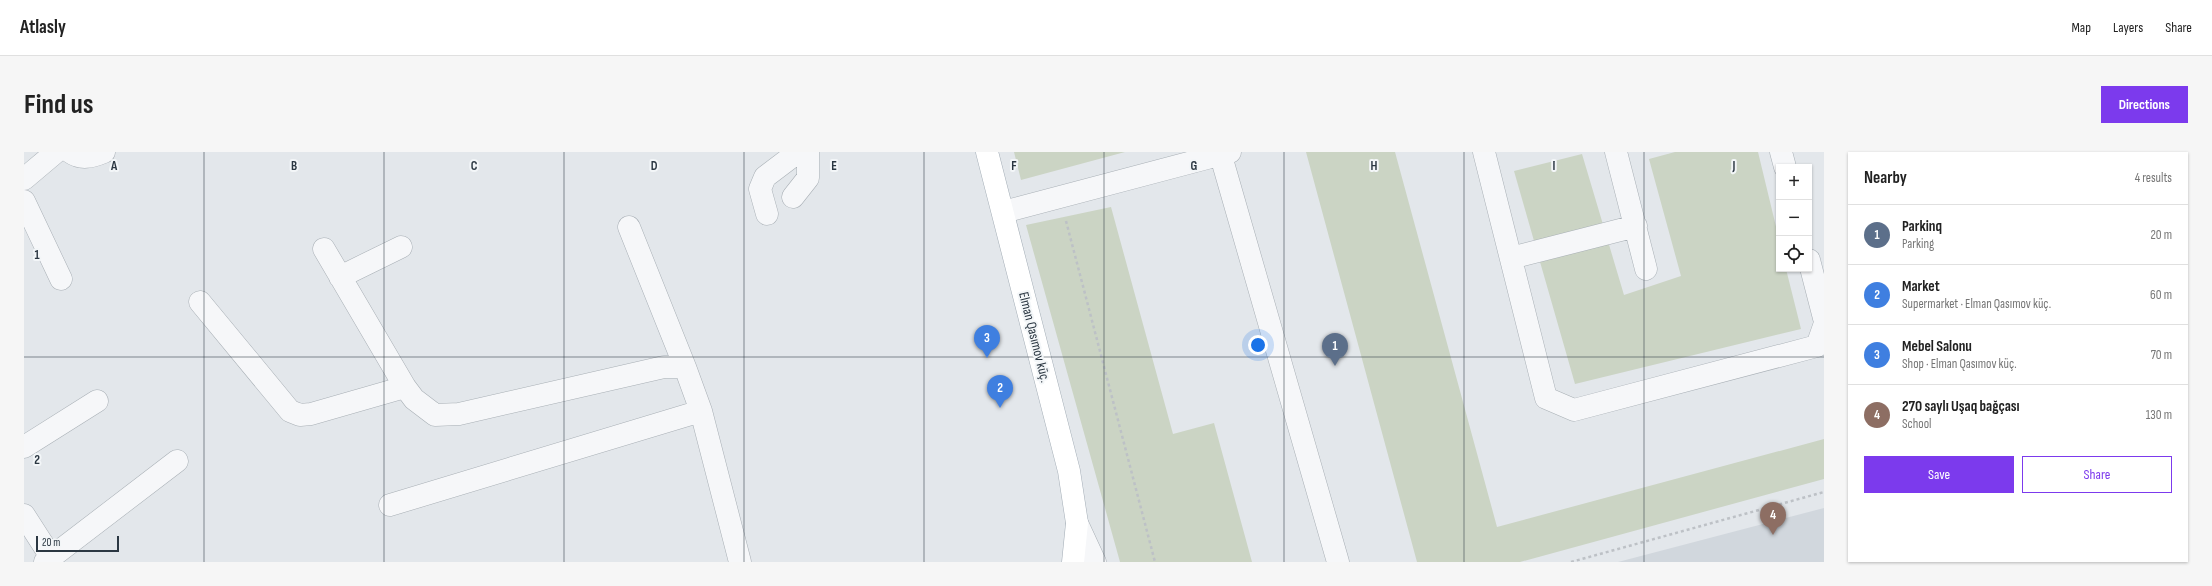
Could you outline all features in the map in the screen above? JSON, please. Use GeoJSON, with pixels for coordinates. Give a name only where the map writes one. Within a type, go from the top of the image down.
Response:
{"type":"FeatureCollection","features":[{"type":"Feature","properties":{"kind":"main road","name":"Elman Qasımov küç."},"geometry":{"type":"LineString","coordinates":[[987,152],[1069,471],[1077,523],[1072,562]]}},
{"type":"Feature","properties":{"kind":"street"},"geometry":{"type":"LineString","coordinates":[[24,179],[56,152]]}},
{"type":"Feature","properties":{"kind":"street"},"geometry":{"type":"LineString","coordinates":[[70,152],[77,157],[92,156],[104,152]]}},
{"type":"Feature","properties":{"kind":"street"},"geometry":{"type":"LineString","coordinates":[[767,214],[760,189],[765,177],[798,152]]}},
{"type":"Feature","properties":{"kind":"street"},"geometry":{"type":"LineString","coordinates":[[793,197],[808,178],[808,152]]}},
{"type":"Feature","properties":{"kind":"street"},"geometry":{"type":"LineString","coordinates":[[1484,152],[1546,398],[1574,410],[1817,346],[1824,326]]}},
{"type":"Feature","properties":{"kind":"street"},"geometry":{"type":"LineString","coordinates":[[1616,152],[1646,269]]}},
{"type":"Feature","properties":{"kind":"street"},"geometry":{"type":"LineString","coordinates":[[1781,152],[1784,164]]}},
{"type":"Feature","properties":{"kind":"street"},"geometry":{"type":"LineString","coordinates":[[1003,212],[1226,154],[1338,562]]}},
{"type":"Feature","properties":{"kind":"street"},"geometry":{"type":"LineString","coordinates":[[24,201],[61,279]]}},
{"type":"Feature","properties":{"kind":"street"},"geometry":{"type":"LineString","coordinates":[[1511,258],[1636,226]]}},
{"type":"Feature","properties":{"kind":"street"},"geometry":{"type":"LineString","coordinates":[[629,227],[701,411],[740,562]]}},
{"type":"Feature","properties":{"kind":"street"},"geometry":{"type":"LineString","coordinates":[[340,277],[401,247]]}},
{"type":"Feature","properties":{"kind":"street"},"geometry":{"type":"LineString","coordinates":[[324,249],[404,387],[414,399],[435,415],[459,414],[664,367],[685,367]]}},
{"type":"Feature","properties":{"kind":"street"},"geometry":{"type":"LineString","coordinates":[[1812,272],[1824,318]]}},
{"type":"Feature","properties":{"kind":"street"},"geometry":{"type":"LineString","coordinates":[[200,302],[290,411],[300,415],[311,414],[404,387]]}},
{"type":"Feature","properties":{"kind":"street"},"geometry":{"type":"LineString","coordinates":[[24,447],[97,401]]}},
{"type":"Feature","properties":{"kind":"street"},"geometry":{"type":"LineString","coordinates":[[390,506],[701,411]]}},
{"type":"Feature","properties":{"kind":"street"},"geometry":{"type":"LineString","coordinates":[[24,515],[48,560],[177,461]]}},
{"type":"Feature","properties":{"kind":"street"},"geometry":{"type":"LineString","coordinates":[[1077,523],[1095,562]]}},
{"type":"Feature","properties":{"kind":"path"},"geometry":{"type":"LineString","coordinates":[[1065,217],[1155,562]]}},
{"type":"Feature","properties":{"kind":"path"},"geometry":{"type":"LineString","coordinates":[[1571,562],[1824,492]]}},
{"type":"Feature","properties":{"kind":"shaded area"},"geometry":{"type":"Polygon","coordinates":[[[1824,508],[1824,562],[1618,562],[1824,508]]]}},
{"type":"Feature","properties":{"kind":"green space"},"geometry":{"type":"Polygon","coordinates":[[[1014,152],[1125,152],[1021,180],[1014,152]]]}},
{"type":"Feature","properties":{"kind":"green space"},"geometry":{"type":"Polygon","coordinates":[[[1306,152],[1395,152],[1497,527],[1824,439],[1824,479],[1520,562],[1417,562],[1306,152]]]}},
{"type":"Feature","properties":{"kind":"green space"},"geometry":{"type":"Polygon","coordinates":[[[1675,152],[1758,152],[1776,227],[1776,272],[1787,272],[1801,329],[1575,384],[1514,171],[1582,154],[1624,295],[1681,276],[1649,159],[1675,152]]]}},
{"type":"Feature","properties":{"kind":"green space"},"geometry":{"type":"Polygon","coordinates":[[[1111,207],[1173,434],[1214,423],[1252,562],[1120,562],[1026,225],[1111,207]]]}},
{"type":"Feature","properties":{"kind":"place","name":"Mebel Salonu"},"geometry":{"type":"Point","coordinates":[987,358]}},
{"type":"Feature","properties":{"kind":"place","name":"Parkinq"},"geometry":{"type":"Point","coordinates":[1335,366]}},
{"type":"Feature","properties":{"kind":"place","name":"Market"},"geometry":{"type":"Point","coordinates":[1000,408]}},
{"type":"Feature","properties":{"kind":"place","name":"270 saylı Uşaq bağçası"},"geometry":{"type":"Point","coordinates":[1773,535]}}]}
